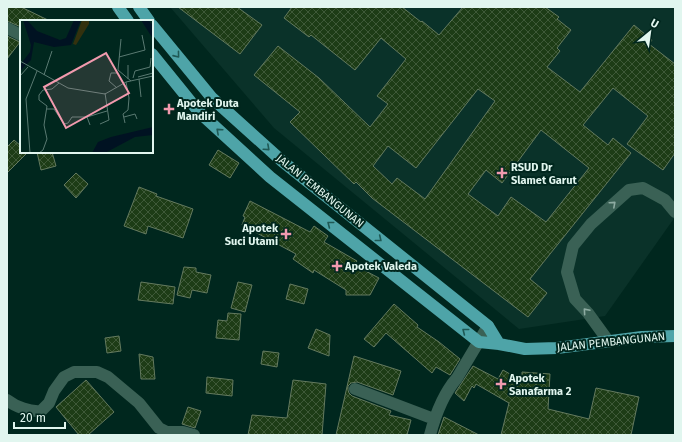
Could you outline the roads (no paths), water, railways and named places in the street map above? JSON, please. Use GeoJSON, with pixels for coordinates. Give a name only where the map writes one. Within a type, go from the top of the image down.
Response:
{"type":"FeatureCollection","features":[{"type":"Feature","properties":{"kind":"main road"},"geometry":{"type":"LineString","coordinates":[[118,7],[127,20]]}},
{"type":"Feature","properties":{"kind":"main road","name":"JALAN PEMBANGUNAN"},"geometry":{"type":"LineString","coordinates":[[139,7],[148,20]]}},
{"type":"Feature","properties":{"kind":"main road","name":"JALAN PEMBANGUNAN"},"geometry":{"type":"LineString","coordinates":[[153,26],[212,98],[282,161],[488,326],[500,344]]}},
{"type":"Feature","properties":{"kind":"main road","name":"JALAN PEMBANGUNAN"},"geometry":{"type":"LineString","coordinates":[[153,55],[199,112],[270,177],[479,342],[526,349],[557,348],[642,337],[675,336]]}},
{"type":"Feature","properties":{"kind":"street"},"geometry":{"type":"LineString","coordinates":[[7,28],[20,34]]}},
{"type":"Feature","properties":{"kind":"street"},"geometry":{"type":"LineString","coordinates":[[609,342],[588,312],[575,299],[567,272],[573,246],[591,224],[629,190],[644,188],[665,200],[675,212]]}},
{"type":"Feature","properties":{"kind":"street"},"geometry":{"type":"LineString","coordinates":[[430,435],[434,419],[452,384],[488,326]]}},
{"type":"Feature","properties":{"kind":"street"},"geometry":{"type":"LineString","coordinates":[[7,400],[12,404],[34,412],[41,411],[49,403],[54,391],[64,377],[74,372],[97,372],[108,376],[139,403],[159,428],[167,432],[183,432],[194,435]]}},
{"type":"Feature","properties":{"kind":"street"},"geometry":{"type":"LineString","coordinates":[[354,389],[434,419]]}},
{"type":"Feature","properties":{"kind":"place","name":"Apotek Duta Mandiri"},"geometry":{"type":"Point","coordinates":[169,109]}},
{"type":"Feature","properties":{"kind":"place","name":"RSUD Dr Slamet Garut"},"geometry":{"type":"Point","coordinates":[502,173]}},
{"type":"Feature","properties":{"kind":"place","name":"Apotek Suci Utami"},"geometry":{"type":"Point","coordinates":[286,234]}},
{"type":"Feature","properties":{"kind":"place","name":"Apotek Valeda"},"geometry":{"type":"Point","coordinates":[337,266]}},
{"type":"Feature","properties":{"kind":"place","name":"Apotek Sanafarma 2"},"geometry":{"type":"Point","coordinates":[501,384]}}]}
